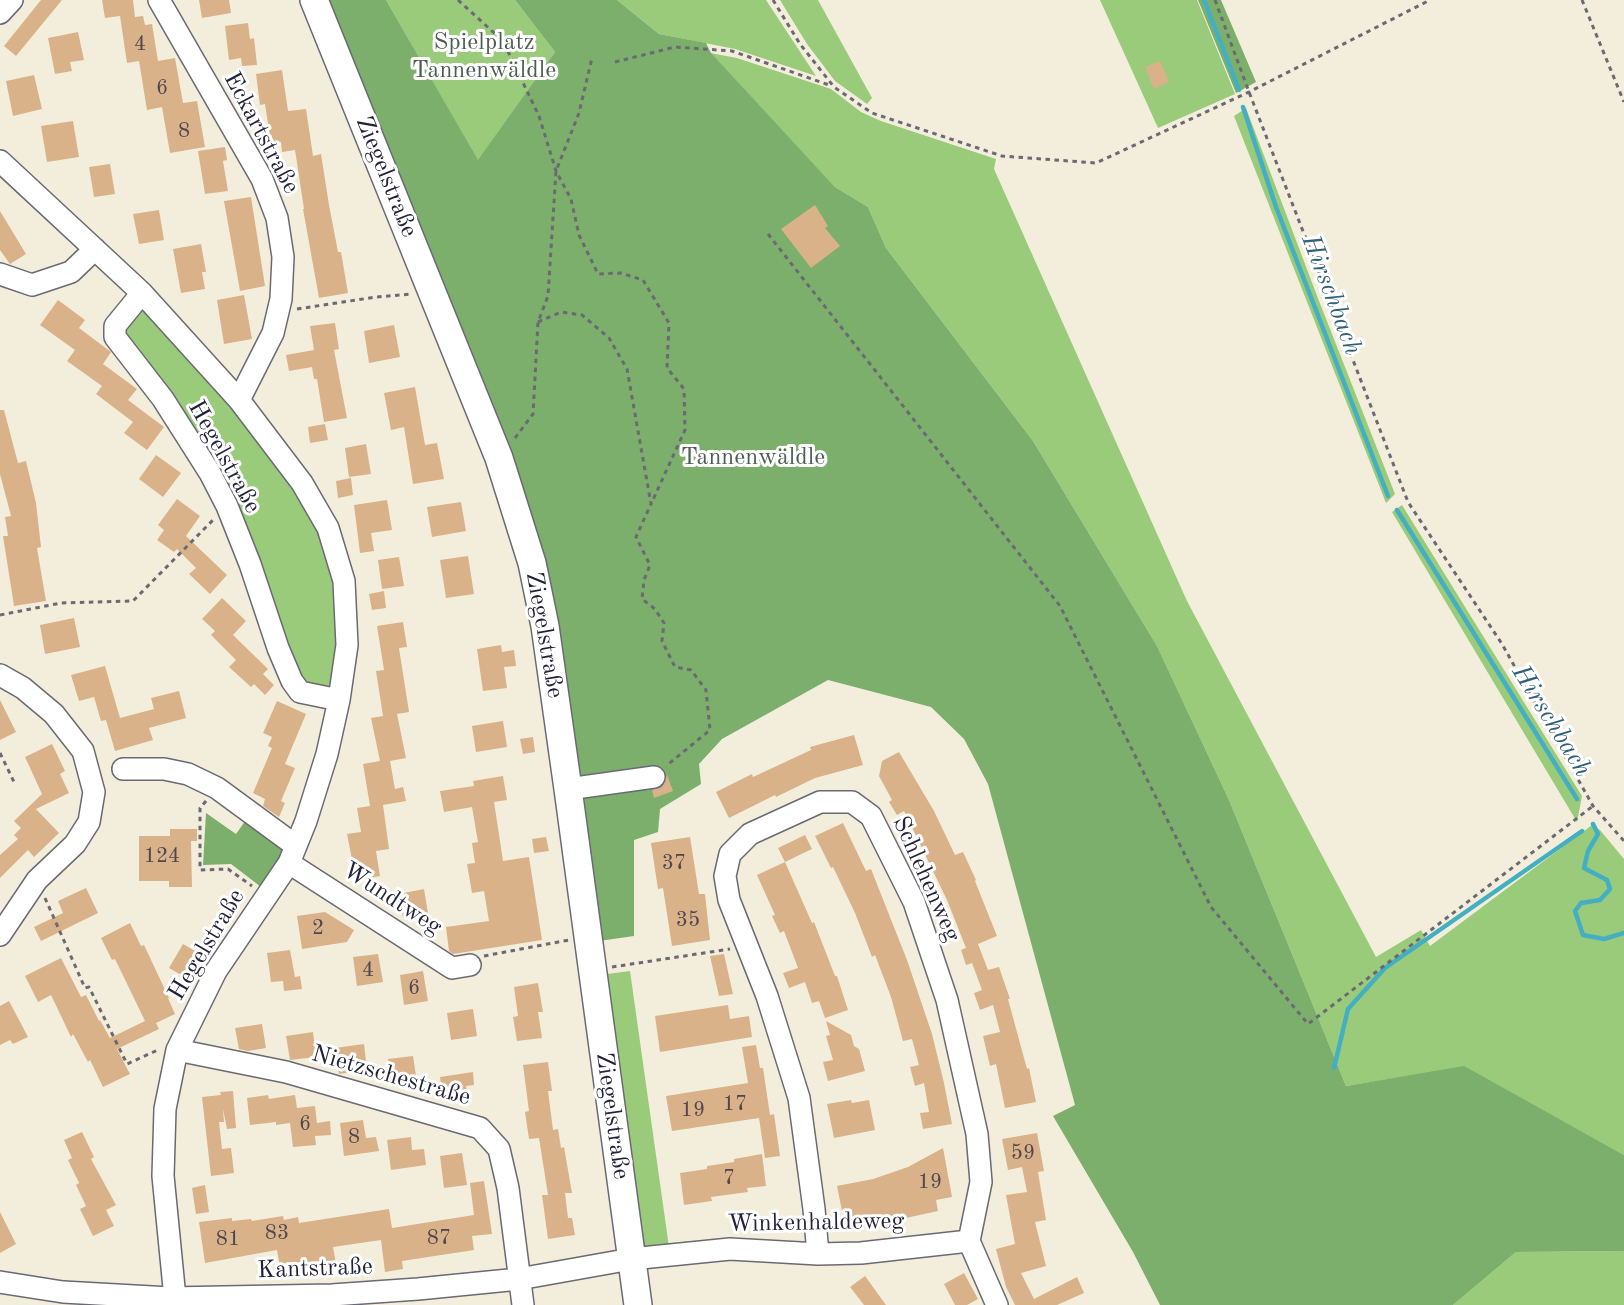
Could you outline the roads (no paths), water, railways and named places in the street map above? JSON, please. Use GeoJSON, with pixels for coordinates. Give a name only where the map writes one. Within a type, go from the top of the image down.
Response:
{"type":"FeatureCollection","features":[{"type":"Feature","properties":{"kind":"main road","name":"Ziegelstraße"},"geometry":{"type":"LineString","coordinates":[[314,0],[499,458],[532,563],[545,626],[638,1305]]}},
{"type":"Feature","properties":{"kind":"street"},"geometry":{"type":"LineString","coordinates":[[0,13],[12,0]]}},
{"type":"Feature","properties":{"kind":"street","name":"Eckartstraße"},"geometry":{"type":"LineString","coordinates":[[159,0],[262,179],[277,218],[283,257],[281,299],[273,333],[239,400]]}},
{"type":"Feature","properties":{"kind":"street","name":"Hegelstraße"},"geometry":{"type":"LineString","coordinates":[[0,161],[142,293],[239,400],[303,483],[328,528],[344,581],[347,645],[339,700],[327,754],[306,820],[292,855],[216,971],[177,1050],[165,1108],[163,1176],[172,1301]]}},
{"type":"Feature","properties":{"kind":"street"},"geometry":{"type":"LineString","coordinates":[[0,274],[32,285],[71,272],[95,249]]}},
{"type":"Feature","properties":{"kind":"street","name":"Hegelstraße"},"geometry":{"type":"LineString","coordinates":[[142,293],[115,326],[115,337],[163,399],[210,473],[227,506],[292,681],[300,692],[339,700]]}},
{"type":"Feature","properties":{"kind":"street"},"geometry":{"type":"LineString","coordinates":[[0,675],[23,688],[54,714],[83,751],[94,792],[89,822],[80,837],[37,880],[0,935]]}},
{"type":"Feature","properties":{"kind":"street","name":"Wundtweg"},"geometry":{"type":"LineString","coordinates":[[123,768],[164,769],[188,774],[216,788],[292,855],[452,968],[470,965]]}},
{"type":"Feature","properties":{"kind":"street"},"geometry":{"type":"LineString","coordinates":[[568,789],[654,777]]}},
{"type":"Feature","properties":{"kind":"street","name":"Schlehenweg"},"geometry":{"type":"LineString","coordinates":[[818,1254],[798,1098],[767,996],[729,900],[725,876],[730,854],[750,834],[820,802],[852,802],[871,816],[914,902],[947,1000],[977,1134],[981,1182],[969,1241]]}},
{"type":"Feature","properties":{"kind":"street","name":"Nietzschestraße"},"geometry":{"type":"LineString","coordinates":[[177,1050],[286,1072],[480,1128],[499,1149],[508,1188],[524,1305]]}},
{"type":"Feature","properties":{"kind":"street"},"geometry":{"type":"LineString","coordinates":[[969,1241],[998,1305]]}},
{"type":"Feature","properties":{"kind":"street","name":"Winkenhaldeweg"},"geometry":{"type":"LineString","coordinates":[[632,1259],[730,1249],[818,1254],[861,1253],[969,1241]]}},
{"type":"Feature","properties":{"kind":"street","name":"Kantstraße"},"geometry":{"type":"LineString","coordinates":[[0,1282],[63,1292],[172,1301],[332,1300],[519,1279],[632,1259]]}},
{"type":"Feature","properties":{"kind":"waterway","name":"Hirschbach"},"geometry":{"type":"LineString","coordinates":[[1204,0],[1239,90]]}},
{"type":"Feature","properties":{"kind":"waterway","name":"Hirschbach"},"geometry":{"type":"LineString","coordinates":[[1243,107],[1276,207],[1388,496]]}},
{"type":"Feature","properties":{"kind":"waterway","name":"Hirschbach"},"geometry":{"type":"LineString","coordinates":[[1397,510],[1577,799]]}},
{"type":"Feature","properties":{"kind":"waterway","name":"Hirschbach"},"geometry":{"type":"LineString","coordinates":[[1593,824],[1598,834],[1588,851],[1584,868],[1607,880],[1610,889],[1600,900],[1581,903],[1575,911],[1583,935],[1604,939],[1624,933]]}},
{"type":"Feature","properties":{"kind":"waterway"},"geometry":{"type":"LineString","coordinates":[[1334,1068],[1348,1009],[1385,968],[1582,831]]}},
{"type":"Feature","properties":{"kind":"park label","name":"Spielplatz Tannenwäldle"},"geometry":{"type":"Point","coordinates":[484,57]}},
{"type":"Feature","properties":{"kind":"park label","name":"Tannenwäldle"},"geometry":{"type":"Point","coordinates":[753,458]}}]}
